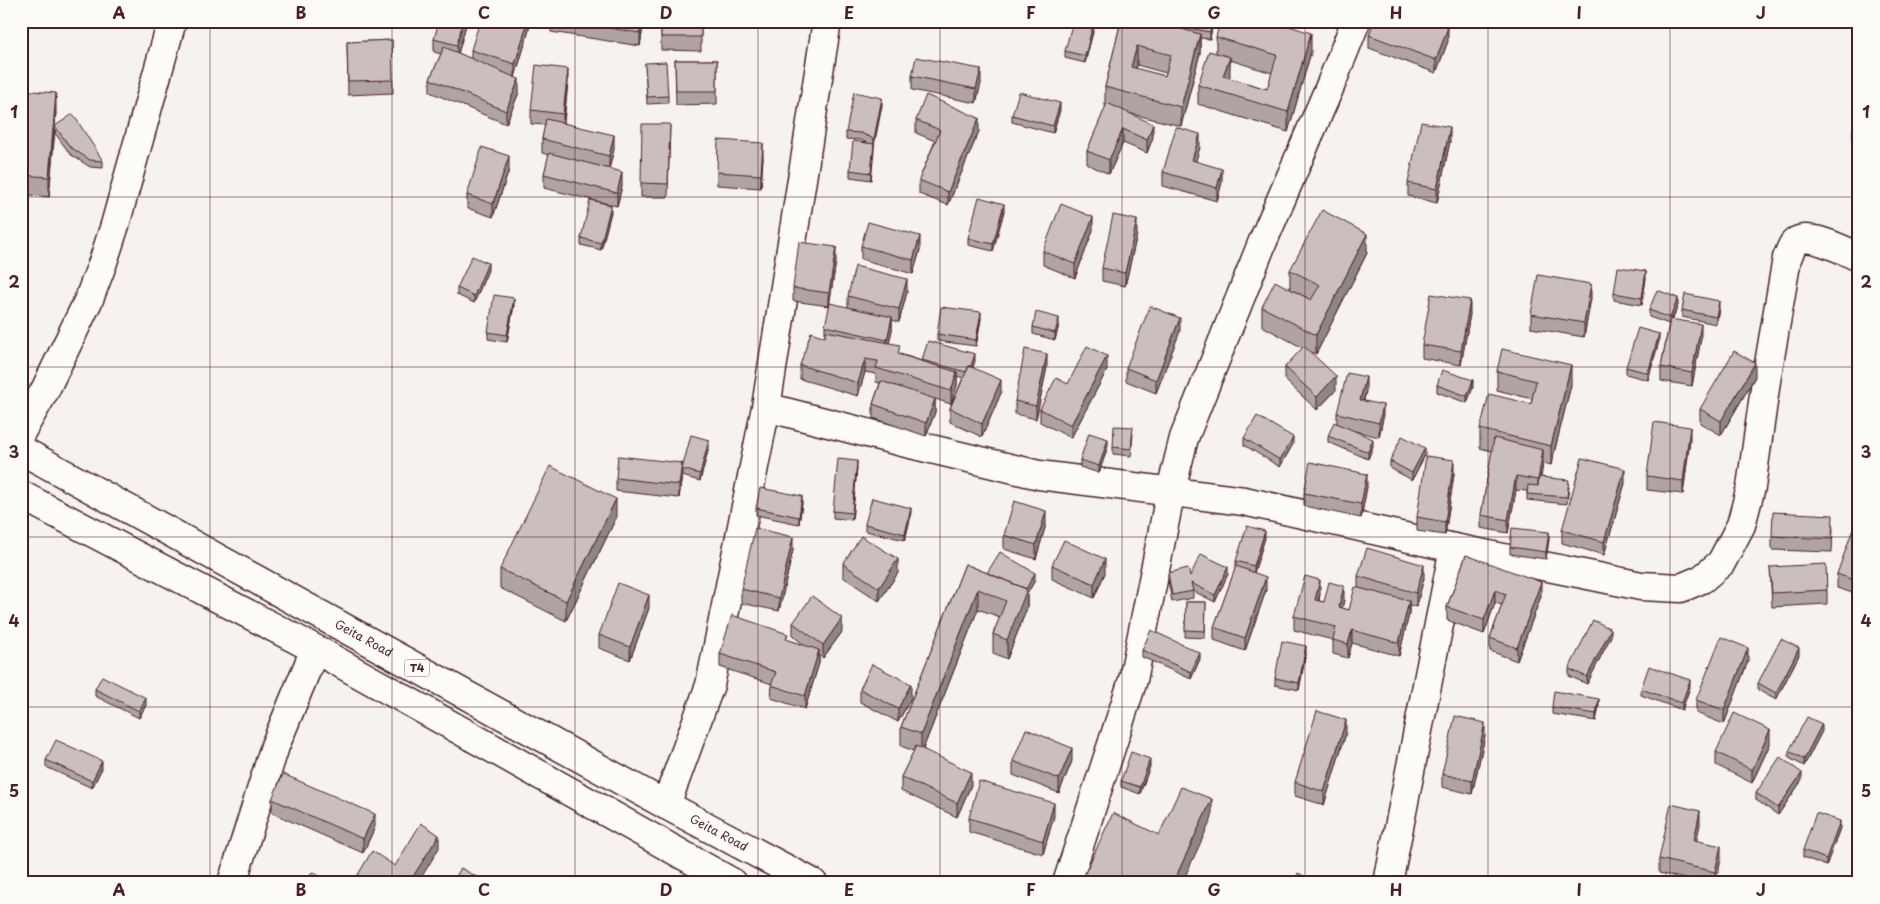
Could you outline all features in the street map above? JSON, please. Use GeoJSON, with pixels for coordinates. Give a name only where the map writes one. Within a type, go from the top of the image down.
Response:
{"type":"FeatureCollection","features":[{"type":"Feature","properties":{"kind":"main road"},"geometry":{"type":"LineString","coordinates":[[21,432],[46,390],[100,269],[115,225],[172,21]]}},
{"type":"Feature","properties":{"kind":"main road"},"geometry":{"type":"LineString","coordinates":[[666,805],[710,685],[766,407],[827,21]]}},
{"type":"Feature","properties":{"kind":"main road"},"geometry":{"type":"LineString","coordinates":[[1067,883],[1133,680],[1171,490],[1184,438],[1263,241],[1331,84],[1356,21]]}},
{"type":"Feature","properties":{"kind":"main road"},"geometry":{"type":"LineString","coordinates":[[766,407],[1039,475],[1171,490],[1244,501],[1454,548],[1641,586],[1681,588],[1702,579],[1721,563],[1741,524],[1751,487],[1766,380],[1792,245],[1796,241],[1808,239],[1859,257]]}},
{"type":"Feature","properties":{"kind":"main road","name":"Geita Road"},"geometry":{"type":"LineString","coordinates":[[21,450],[666,805],[813,883]]}},
{"type":"Feature","properties":{"kind":"main road"},"geometry":{"type":"LineString","coordinates":[[21,495],[315,649],[733,883]]}},
{"type":"Feature","properties":{"kind":"main road"},"geometry":{"type":"LineString","coordinates":[[1388,883],[1454,548]]}},
{"type":"Feature","properties":{"kind":"main road"},"geometry":{"type":"LineString","coordinates":[[232,883],[275,746],[315,649]]}},
{"type":"Feature","properties":{"kind":"building"},"geometry":{"type":"Polygon","coordinates":[[[439,21],[463,21],[457,45],[434,39],[439,21]]]}},
{"type":"Feature","properties":{"kind":"building"},"geometry":{"type":"Polygon","coordinates":[[[480,21],[528,21],[515,64],[471,50],[480,21]]]}},
{"type":"Feature","properties":{"kind":"building"},"geometry":{"type":"Polygon","coordinates":[[[567,21],[642,21],[640,33],[567,21]]]}},
{"type":"Feature","properties":{"kind":"building"},"geometry":{"type":"Polygon","coordinates":[[[661,21],[701,21],[701,37],[661,37],[661,21]]]}},
{"type":"Feature","properties":{"kind":"building"},"geometry":{"type":"Polygon","coordinates":[[[1073,21],[1094,21],[1085,56],[1065,51],[1073,21]]]}},
{"type":"Feature","properties":{"kind":"building"},"geometry":{"type":"Polygon","coordinates":[[[1121,21],[1152,21],[1200,34],[1181,107],[1105,87],[1121,21]],[[1137,46],[1131,67],[1165,76],[1171,55],[1137,46]]]}},
{"type":"Feature","properties":{"kind":"building"},"geometry":{"type":"Polygon","coordinates":[[[1178,21],[1212,21],[1210,32],[1177,26],[1178,21]]]}},
{"type":"Feature","properties":{"kind":"building"},"geometry":{"type":"Polygon","coordinates":[[[1220,21],[1273,21],[1311,33],[1288,112],[1198,85],[1209,51],[1230,57],[1223,76],[1267,89],[1277,55],[1216,37],[1220,21]]]}},
{"type":"Feature","properties":{"kind":"building"},"geometry":{"type":"Polygon","coordinates":[[[1374,21],[1431,21],[1448,27],[1436,60],[1369,35],[1374,21]]]}},
{"type":"Feature","properties":{"kind":"building"},"geometry":{"type":"Polygon","coordinates":[[[392,40],[393,80],[348,81],[347,42],[392,40]]]}},
{"type":"Feature","properties":{"kind":"building"},"geometry":{"type":"Polygon","coordinates":[[[444,47],[519,79],[506,111],[430,79],[444,47]]]}},
{"type":"Feature","properties":{"kind":"building"},"geometry":{"type":"Polygon","coordinates":[[[916,57],[981,69],[976,89],[912,76],[916,57]]]}},
{"type":"Feature","properties":{"kind":"building"},"geometry":{"type":"Polygon","coordinates":[[[675,60],[717,60],[717,91],[676,91],[675,60]]]}},
{"type":"Feature","properties":{"kind":"building"},"geometry":{"type":"Polygon","coordinates":[[[666,62],[668,96],[647,97],[645,63],[666,62]]]}},
{"type":"Feature","properties":{"kind":"building"},"geometry":{"type":"Polygon","coordinates":[[[536,65],[568,69],[563,114],[531,110],[536,65]]]}},
{"type":"Feature","properties":{"kind":"building"},"geometry":{"type":"Polygon","coordinates":[[[21,90],[56,93],[49,177],[21,175],[21,90]]]}},
{"type":"Feature","properties":{"kind":"building"},"geometry":{"type":"Polygon","coordinates":[[[854,92],[882,98],[874,139],[861,133],[846,132],[854,92]]]}},
{"type":"Feature","properties":{"kind":"building"},"geometry":{"type":"Polygon","coordinates":[[[1019,92],[1060,103],[1053,126],[1012,115],[1019,92]]]}},
{"type":"Feature","properties":{"kind":"building"},"geometry":{"type":"Polygon","coordinates":[[[926,95],[979,118],[948,192],[919,180],[940,130],[916,120],[926,95]]]}},
{"type":"Feature","properties":{"kind":"building"},"geometry":{"type":"Polygon","coordinates":[[[1107,103],[1153,124],[1147,140],[1123,129],[1109,160],[1087,151],[1107,103]]]}},
{"type":"Feature","properties":{"kind":"building"},"geometry":{"type":"Polygon","coordinates":[[[73,114],[103,161],[90,160],[70,147],[55,126],[73,114]]]}},
{"type":"Feature","properties":{"kind":"building"},"geometry":{"type":"Polygon","coordinates":[[[546,119],[614,135],[609,156],[542,139],[546,119]]]}},
{"type":"Feature","properties":{"kind":"building"},"geometry":{"type":"Polygon","coordinates":[[[1421,122],[1450,127],[1437,189],[1408,183],[1421,122]]]}},
{"type":"Feature","properties":{"kind":"building"},"geometry":{"type":"Polygon","coordinates":[[[642,124],[670,124],[668,184],[641,183],[642,124]]]}},
{"type":"Feature","properties":{"kind":"building"},"geometry":{"type":"Polygon","coordinates":[[[1176,127],[1200,134],[1192,160],[1222,169],[1217,188],[1163,172],[1176,127]]]}},
{"type":"Feature","properties":{"kind":"building"},"geometry":{"type":"Polygon","coordinates":[[[1853,128],[1859,128],[1859,155],[1853,155],[1853,128]]]}},
{"type":"Feature","properties":{"kind":"building"},"geometry":{"type":"Polygon","coordinates":[[[718,140],[763,143],[761,175],[717,172],[718,140]]]}},
{"type":"Feature","properties":{"kind":"building"},"geometry":{"type":"Polygon","coordinates":[[[853,141],[874,144],[871,173],[850,170],[853,141]]]}},
{"type":"Feature","properties":{"kind":"building"},"geometry":{"type":"Polygon","coordinates":[[[482,147],[509,156],[493,204],[467,195],[482,147]]]}},
{"type":"Feature","properties":{"kind":"building"},"geometry":{"type":"Polygon","coordinates":[[[549,153],[622,172],[617,193],[544,174],[549,153]]]}},
{"type":"Feature","properties":{"kind":"building"},"geometry":{"type":"Polygon","coordinates":[[[979,197],[1004,204],[993,244],[968,238],[979,197]]]}},
{"type":"Feature","properties":{"kind":"building"},"geometry":{"type":"Polygon","coordinates":[[[590,200],[611,205],[601,243],[581,238],[590,200]]]}},
{"type":"Feature","properties":{"kind":"building"},"geometry":{"type":"Polygon","coordinates":[[[1061,204],[1093,217],[1075,264],[1043,251],[1061,204]]]}},
{"type":"Feature","properties":{"kind":"building"},"geometry":{"type":"Polygon","coordinates":[[[1322,210],[1367,234],[1316,335],[1262,307],[1275,281],[1311,300],[1320,285],[1290,270],[1322,210]]]}},
{"type":"Feature","properties":{"kind":"building"},"geometry":{"type":"Polygon","coordinates":[[[1113,215],[1137,220],[1125,273],[1102,268],[1113,215]]]}},
{"type":"Feature","properties":{"kind":"building"},"geometry":{"type":"Polygon","coordinates":[[[868,222],[920,236],[913,260],[861,246],[868,222]]]}},
{"type":"Feature","properties":{"kind":"building"},"geometry":{"type":"Polygon","coordinates":[[[799,242],[836,247],[829,293],[793,288],[799,242]]]}},
{"type":"Feature","properties":{"kind":"building"},"geometry":{"type":"Polygon","coordinates":[[[472,256],[488,263],[474,296],[457,288],[472,256]]]}},
{"type":"Feature","properties":{"kind":"building"},"geometry":{"type":"Polygon","coordinates":[[[855,266],[907,279],[899,309],[848,296],[855,266]]]}},
{"type":"Feature","properties":{"kind":"building"},"geometry":{"type":"Polygon","coordinates":[[[1618,267],[1646,271],[1642,298],[1614,293],[1618,267]]]}},
{"type":"Feature","properties":{"kind":"building"},"geometry":{"type":"Polygon","coordinates":[[[1538,275],[1591,284],[1584,323],[1531,314],[1538,275]]]}},
{"type":"Feature","properties":{"kind":"building"},"geometry":{"type":"Polygon","coordinates":[[[1657,290],[1678,298],[1670,318],[1649,310],[1657,290]]]}},
{"type":"Feature","properties":{"kind":"building"},"geometry":{"type":"Polygon","coordinates":[[[1431,294],[1470,300],[1461,351],[1422,345],[1431,294]]]}},
{"type":"Feature","properties":{"kind":"building"},"geometry":{"type":"Polygon","coordinates":[[[1685,294],[1719,301],[1716,317],[1682,310],[1685,294]]]}},
{"type":"Feature","properties":{"kind":"building"},"geometry":{"type":"Polygon","coordinates":[[[494,295],[514,298],[507,335],[488,332],[494,295]]]}},
{"type":"Feature","properties":{"kind":"building"},"geometry":{"type":"Polygon","coordinates":[[[830,303],[892,317],[887,340],[825,326],[830,303]]]}},
{"type":"Feature","properties":{"kind":"building"},"geometry":{"type":"Polygon","coordinates":[[[1150,306],[1180,318],[1156,380],[1126,368],[1150,306]]]}},
{"type":"Feature","properties":{"kind":"building"},"geometry":{"type":"Polygon","coordinates":[[[941,307],[981,312],[976,340],[937,334],[941,307]]]}},
{"type":"Feature","properties":{"kind":"building"},"geometry":{"type":"Polygon","coordinates":[[[1036,312],[1059,318],[1055,333],[1033,327],[1036,312]]]}},
{"type":"Feature","properties":{"kind":"building"},"geometry":{"type":"Polygon","coordinates":[[[1670,319],[1701,324],[1692,373],[1661,367],[1670,319]]]}},
{"type":"Feature","properties":{"kind":"building"},"geometry":{"type":"Polygon","coordinates":[[[1638,328],[1659,334],[1648,373],[1626,367],[1638,328]]]}},
{"type":"Feature","properties":{"kind":"building"},"geometry":{"type":"Polygon","coordinates":[[[826,331],[900,345],[898,354],[957,372],[951,391],[876,368],[878,361],[865,359],[858,383],[800,365],[811,332],[825,337],[826,331]]]}},
{"type":"Feature","properties":{"kind":"building"},"geometry":{"type":"Polygon","coordinates":[[[928,341],[975,354],[971,366],[969,366],[966,372],[922,360],[928,341]]]}},
{"type":"Feature","properties":{"kind":"building"},"geometry":{"type":"Polygon","coordinates":[[[1087,346],[1107,356],[1071,425],[1040,409],[1056,378],[1068,384],[1087,346]]]}},
{"type":"Feature","properties":{"kind":"building"},"geometry":{"type":"Polygon","coordinates":[[[1304,346],[1336,376],[1317,397],[1285,367],[1304,346]]]}},
{"type":"Feature","properties":{"kind":"building"},"geometry":{"type":"Polygon","coordinates":[[[1025,349],[1047,354],[1036,406],[1015,401],[1025,349]]]}},
{"type":"Feature","properties":{"kind":"building"},"geometry":{"type":"Polygon","coordinates":[[[1502,349],[1571,365],[1551,446],[1480,429],[1489,394],[1531,404],[1536,381],[1497,371],[1502,349]]]}},
{"type":"Feature","properties":{"kind":"building"},"geometry":{"type":"Polygon","coordinates":[[[1734,351],[1755,363],[1721,421],[1700,409],[1734,351]]]}},
{"type":"Feature","properties":{"kind":"building"},"geometry":{"type":"Polygon","coordinates":[[[969,366],[1001,380],[982,424],[950,408],[969,366]]]}},
{"type":"Feature","properties":{"kind":"building"},"geometry":{"type":"Polygon","coordinates":[[[1442,370],[1473,380],[1467,396],[1437,385],[1442,370]]]}},
{"type":"Feature","properties":{"kind":"building"},"geometry":{"type":"Polygon","coordinates":[[[1347,373],[1366,377],[1360,400],[1383,405],[1379,423],[1337,413],[1347,373]]]}},
{"type":"Feature","properties":{"kind":"building"},"geometry":{"type":"Polygon","coordinates":[[[881,381],[935,399],[926,423],[873,404],[881,381]]]}},
{"type":"Feature","properties":{"kind":"building"},"geometry":{"type":"Polygon","coordinates":[[[1257,416],[1293,437],[1280,460],[1244,438],[1257,416]]]}},
{"type":"Feature","properties":{"kind":"building"},"geometry":{"type":"Polygon","coordinates":[[[1334,422],[1373,439],[1368,452],[1328,436],[1334,422]]]}},
{"type":"Feature","properties":{"kind":"building"},"geometry":{"type":"Polygon","coordinates":[[[1654,422],[1690,427],[1683,481],[1647,476],[1654,422]]]}},
{"type":"Feature","properties":{"kind":"building"},"geometry":{"type":"Polygon","coordinates":[[[1114,426],[1133,427],[1131,449],[1113,447],[1114,426]]]}},
{"type":"Feature","properties":{"kind":"building"},"geometry":{"type":"Polygon","coordinates":[[[1089,433],[1108,439],[1099,466],[1080,460],[1089,433]]]}},
{"type":"Feature","properties":{"kind":"building"},"geometry":{"type":"Polygon","coordinates":[[[691,435],[709,440],[700,474],[682,469],[691,435]]]}},
{"type":"Feature","properties":{"kind":"building"},"geometry":{"type":"Polygon","coordinates":[[[1402,436],[1425,448],[1412,473],[1390,461],[1402,436]]]}},
{"type":"Feature","properties":{"kind":"building"},"geometry":{"type":"Polygon","coordinates":[[[1494,438],[1543,450],[1538,480],[1516,476],[1508,520],[1481,515],[1494,438]]]}},
{"type":"Feature","properties":{"kind":"building"},"geometry":{"type":"Polygon","coordinates":[[[618,456],[682,463],[679,485],[616,478],[618,456]]]}},
{"type":"Feature","properties":{"kind":"building"},"geometry":{"type":"Polygon","coordinates":[[[1426,456],[1454,460],[1445,522],[1417,517],[1426,456]]]}},
{"type":"Feature","properties":{"kind":"building"},"geometry":{"type":"Polygon","coordinates":[[[1582,458],[1625,469],[1604,542],[1562,530],[1582,458]]]}},
{"type":"Feature","properties":{"kind":"building"},"geometry":{"type":"Polygon","coordinates":[[[838,459],[857,461],[852,513],[833,511],[838,459]]]}},
{"type":"Feature","properties":{"kind":"building"},"geometry":{"type":"Polygon","coordinates":[[[1310,462],[1367,474],[1361,504],[1304,493],[1310,462]]]}},
{"type":"Feature","properties":{"kind":"building"},"geometry":{"type":"Polygon","coordinates":[[[550,466],[616,499],[566,601],[500,569],[550,466]]]}},
{"type":"Feature","properties":{"kind":"building"},"geometry":{"type":"Polygon","coordinates":[[[1539,477],[1569,480],[1567,497],[1527,494],[1528,485],[1538,486],[1539,477]]]}},
{"type":"Feature","properties":{"kind":"building"},"geometry":{"type":"Polygon","coordinates":[[[760,488],[802,496],[799,517],[756,508],[760,488]]]}},
{"type":"Feature","properties":{"kind":"building"},"geometry":{"type":"Polygon","coordinates":[[[872,498],[911,508],[905,534],[865,524],[872,498]]]}},
{"type":"Feature","properties":{"kind":"building"},"geometry":{"type":"Polygon","coordinates":[[[1014,501],[1046,511],[1036,545],[1004,535],[1014,501]]]}},
{"type":"Feature","properties":{"kind":"building"},"geometry":{"type":"Polygon","coordinates":[[[1773,512],[1833,515],[1832,539],[1772,536],[1773,512]]]}},
{"type":"Feature","properties":{"kind":"building"},"geometry":{"type":"Polygon","coordinates":[[[1247,526],[1265,531],[1254,566],[1236,561],[1247,526]]]}},
{"type":"Feature","properties":{"kind":"building"},"geometry":{"type":"Polygon","coordinates":[[[755,528],[793,537],[779,598],[741,589],[755,528]]]}},
{"type":"Feature","properties":{"kind":"building"},"geometry":{"type":"Polygon","coordinates":[[[1512,528],[1549,532],[1546,552],[1510,547],[1512,528]]]}},
{"type":"Feature","properties":{"kind":"building"},"geometry":{"type":"Polygon","coordinates":[[[1853,529],[1859,531],[1859,582],[1837,574],[1853,529]]]}},
{"type":"Feature","properties":{"kind":"building"},"geometry":{"type":"Polygon","coordinates":[[[861,536],[898,559],[879,588],[843,564],[861,536]]]}},
{"type":"Feature","properties":{"kind":"building"},"geometry":{"type":"Polygon","coordinates":[[[1064,540],[1105,559],[1094,584],[1052,565],[1064,540]]]}},
{"type":"Feature","properties":{"kind":"building"},"geometry":{"type":"Polygon","coordinates":[[[1367,548],[1424,565],[1416,593],[1358,576],[1367,548]]]}},
{"type":"Feature","properties":{"kind":"building"},"geometry":{"type":"Polygon","coordinates":[[[1000,552],[1035,573],[1026,589],[987,573],[1000,552]]]}},
{"type":"Feature","properties":{"kind":"building"},"geometry":{"type":"Polygon","coordinates":[[[1201,554],[1228,567],[1215,595],[1191,583],[1193,591],[1172,595],[1168,573],[1188,568],[1190,576],[1201,554]]]}},
{"type":"Feature","properties":{"kind":"building"},"geometry":{"type":"Polygon","coordinates":[[[1466,555],[1541,582],[1517,648],[1490,638],[1506,594],[1495,590],[1484,620],[1447,607],[1466,555]]]}},
{"type":"Feature","properties":{"kind":"building"},"geometry":{"type":"Polygon","coordinates":[[[965,564],[1027,589],[1007,640],[993,634],[1006,601],[978,589],[921,734],[901,727],[965,564]]]}},
{"type":"Feature","properties":{"kind":"building"},"geometry":{"type":"Polygon","coordinates":[[[1826,564],[1827,590],[1772,593],[1770,567],[1826,564]]]}},
{"type":"Feature","properties":{"kind":"building"},"geometry":{"type":"Polygon","coordinates":[[[1236,566],[1266,577],[1245,638],[1214,627],[1236,566]]]}},
{"type":"Feature","properties":{"kind":"building"},"geometry":{"type":"Polygon","coordinates":[[[1305,576],[1320,580],[1315,600],[1324,602],[1329,582],[1344,586],[1339,607],[1349,610],[1355,587],[1409,601],[1399,643],[1352,630],[1348,644],[1333,640],[1336,627],[1294,616],[1305,576]]]}},
{"type":"Feature","properties":{"kind":"building"},"geometry":{"type":"Polygon","coordinates":[[[618,583],[649,595],[630,647],[599,635],[618,583]]]}},
{"type":"Feature","properties":{"kind":"building"},"geometry":{"type":"Polygon","coordinates":[[[812,596],[842,618],[823,645],[793,623],[812,596]]]}},
{"type":"Feature","properties":{"kind":"building"},"geometry":{"type":"Polygon","coordinates":[[[1186,602],[1206,602],[1205,631],[1185,630],[1186,602]]]}},
{"type":"Feature","properties":{"kind":"building"},"geometry":{"type":"Polygon","coordinates":[[[732,615],[788,634],[786,639],[819,650],[805,696],[771,685],[776,672],[720,654],[732,615]]]}},
{"type":"Feature","properties":{"kind":"building"},"geometry":{"type":"Polygon","coordinates":[[[1593,620],[1611,629],[1587,677],[1569,669],[1593,620]]]}},
{"type":"Feature","properties":{"kind":"building"},"geometry":{"type":"Polygon","coordinates":[[[1151,630],[1200,653],[1191,672],[1142,650],[1151,630]]]}},
{"type":"Feature","properties":{"kind":"building"},"geometry":{"type":"Polygon","coordinates":[[[1721,637],[1748,648],[1724,710],[1696,700],[1721,637]]]}},
{"type":"Feature","properties":{"kind":"building"},"geometry":{"type":"Polygon","coordinates":[[[1781,639],[1799,648],[1776,693],[1758,683],[1781,639]]]}},
{"type":"Feature","properties":{"kind":"building"},"geometry":{"type":"Polygon","coordinates":[[[1282,641],[1306,646],[1299,683],[1275,678],[1282,641]]]}},
{"type":"Feature","properties":{"kind":"building"},"geometry":{"type":"Polygon","coordinates":[[[872,664],[911,684],[898,709],[860,689],[872,664]]]}},
{"type":"Feature","properties":{"kind":"building"},"geometry":{"type":"Polygon","coordinates":[[[1649,666],[1690,680],[1682,703],[1641,689],[1649,666]]]}},
{"type":"Feature","properties":{"kind":"building"},"geometry":{"type":"Polygon","coordinates":[[[102,676],[146,698],[139,711],[95,689],[102,676]]]}},
{"type":"Feature","properties":{"kind":"building"},"geometry":{"type":"Polygon","coordinates":[[[1554,691],[1599,699],[1596,714],[1552,707],[1554,691]]]}},
{"type":"Feature","properties":{"kind":"building"},"geometry":{"type":"Polygon","coordinates":[[[1317,711],[1346,720],[1324,792],[1295,782],[1317,711]]]}},
{"type":"Feature","properties":{"kind":"building"},"geometry":{"type":"Polygon","coordinates":[[[1734,713],[1770,730],[1752,770],[1716,752],[1734,713]]]}},
{"type":"Feature","properties":{"kind":"building"},"geometry":{"type":"Polygon","coordinates":[[[1455,716],[1485,723],[1472,781],[1442,774],[1455,716]]]}},
{"type":"Feature","properties":{"kind":"building"},"geometry":{"type":"Polygon","coordinates":[[[1807,717],[1822,724],[1804,759],[1789,751],[1807,717]]]}},
{"type":"Feature","properties":{"kind":"building"},"geometry":{"type":"Polygon","coordinates":[[[1026,729],[1072,748],[1059,779],[1013,761],[1026,729]]]}},
{"type":"Feature","properties":{"kind":"building"},"geometry":{"type":"Polygon","coordinates":[[[56,740],[102,761],[92,781],[46,760],[56,740]]]}},
{"type":"Feature","properties":{"kind":"building"},"geometry":{"type":"Polygon","coordinates":[[[916,746],[971,772],[957,803],[901,777],[916,746]]]}},
{"type":"Feature","properties":{"kind":"building"},"geometry":{"type":"Polygon","coordinates":[[[1131,752],[1150,759],[1140,787],[1121,781],[1131,752]]]}},
{"type":"Feature","properties":{"kind":"building"},"geometry":{"type":"Polygon","coordinates":[[[1780,757],[1802,773],[1778,808],[1756,793],[1780,757]]]}},
{"type":"Feature","properties":{"kind":"building"},"geometry":{"type":"Polygon","coordinates":[[[283,774],[375,814],[363,839],[272,799],[283,774]]]}},
{"type":"Feature","properties":{"kind":"building"},"geometry":{"type":"Polygon","coordinates":[[[979,781],[1054,803],[1043,841],[969,818],[979,781]]]}},
{"type":"Feature","properties":{"kind":"building"},"geometry":{"type":"Polygon","coordinates":[[[1181,787],[1212,799],[1173,883],[1081,882],[1113,813],[1159,835],[1181,787]]]}},
{"type":"Feature","properties":{"kind":"building"},"geometry":{"type":"Polygon","coordinates":[[[1671,804],[1700,811],[1694,840],[1721,846],[1715,872],[1659,859],[1671,804]]]}},
{"type":"Feature","properties":{"kind":"building"},"geometry":{"type":"Polygon","coordinates":[[[1816,813],[1840,821],[1826,859],[1803,850],[1816,813]]]}},
{"type":"Feature","properties":{"kind":"building"},"geometry":{"type":"Polygon","coordinates":[[[421,823],[439,835],[409,883],[353,883],[372,851],[395,866],[421,823]]]}},
{"type":"Feature","properties":{"kind":"building"},"geometry":{"type":"Polygon","coordinates":[[[461,868],[487,883],[452,883],[461,868]]]}},
{"type":"Feature","properties":{"kind":"building"},"geometry":{"type":"Polygon","coordinates":[[[312,872],[333,883],[307,883],[312,872]]]}},
{"type":"Feature","properties":{"kind":"building"},"geometry":{"type":"Polygon","coordinates":[[[1298,873],[1318,883],[1294,883],[1298,873]]]}}]}
